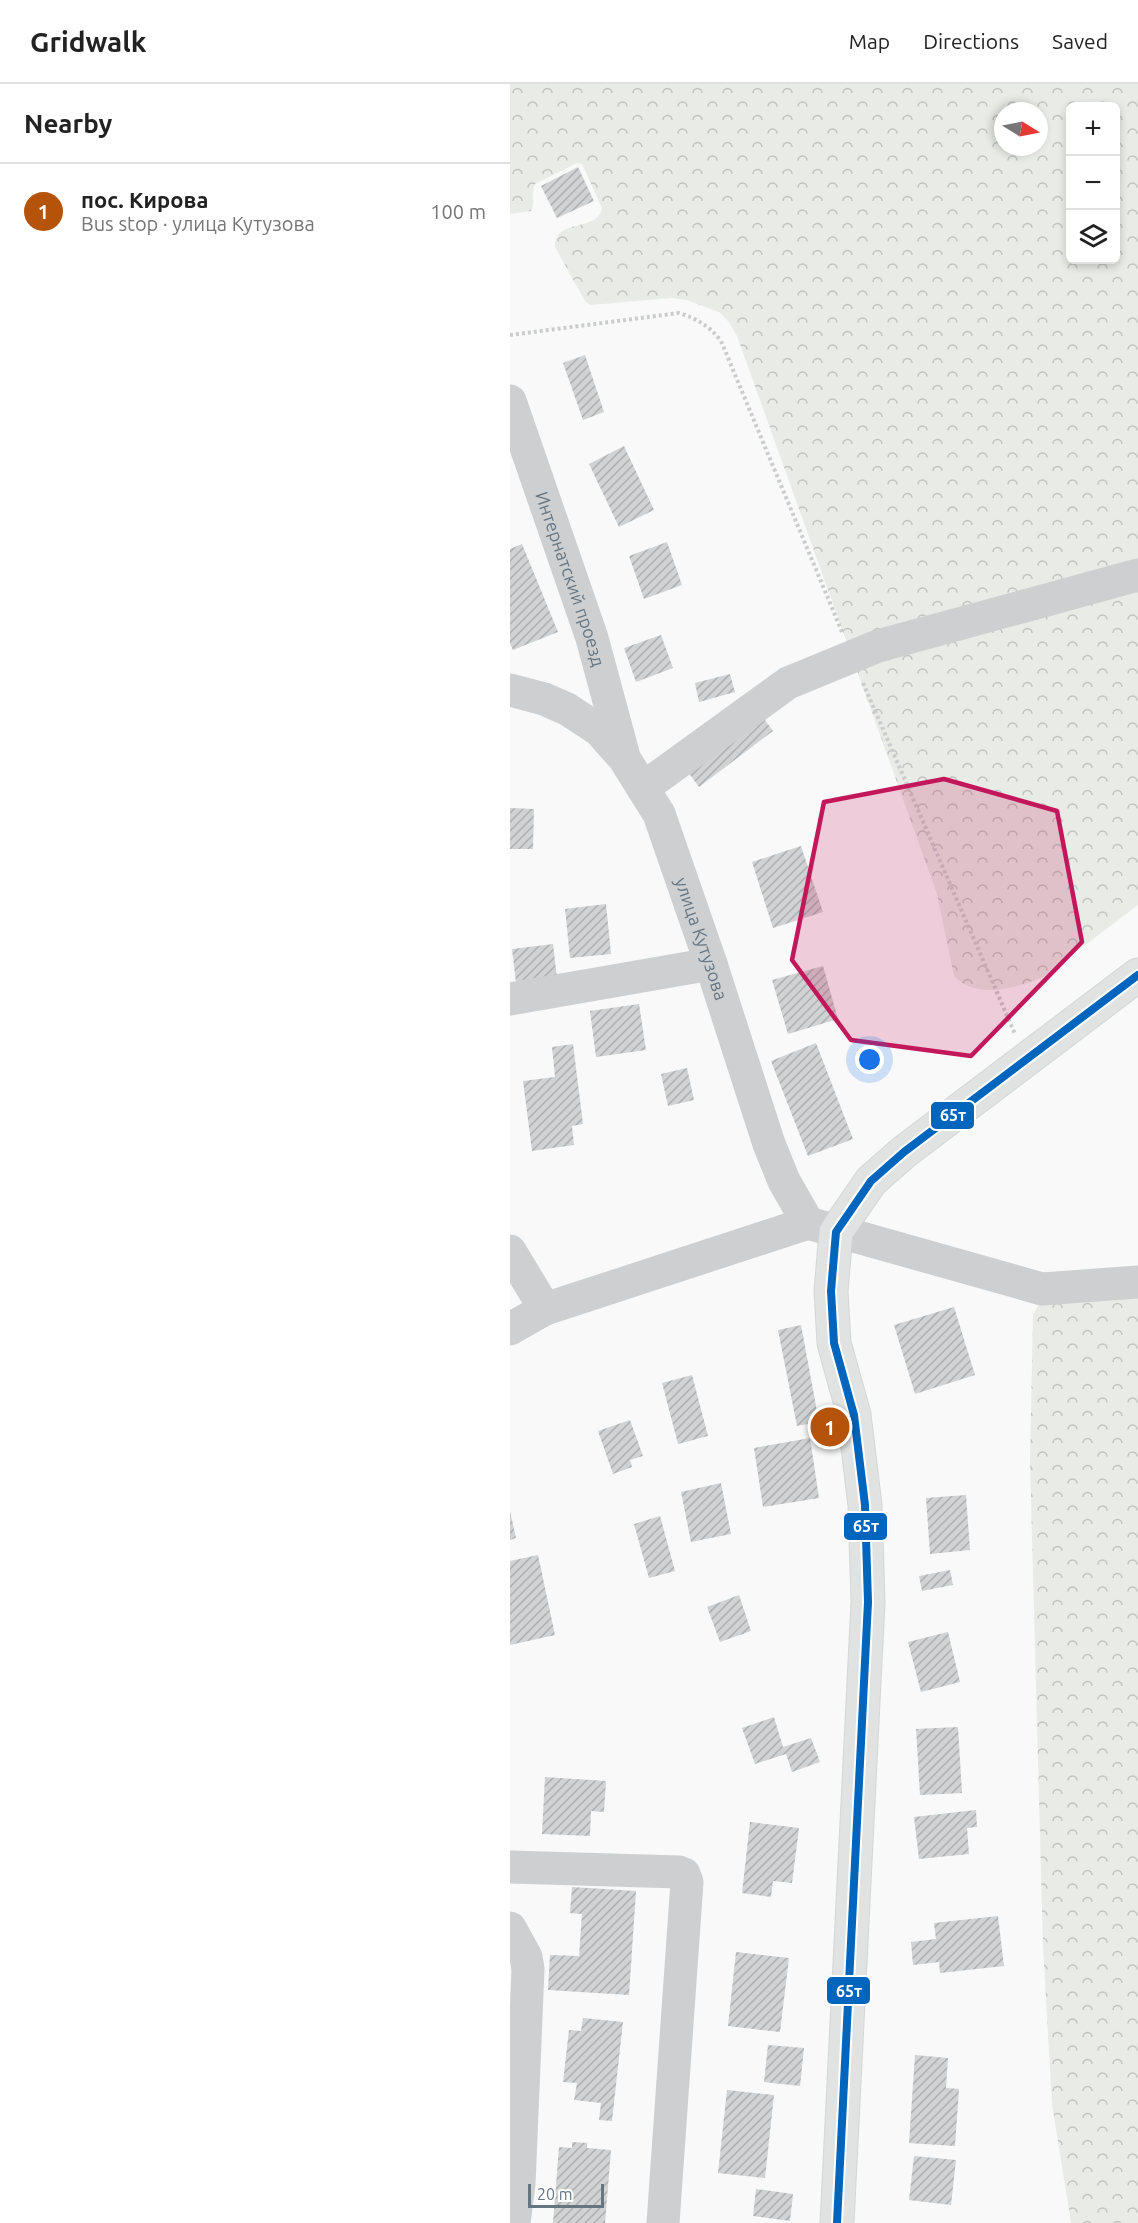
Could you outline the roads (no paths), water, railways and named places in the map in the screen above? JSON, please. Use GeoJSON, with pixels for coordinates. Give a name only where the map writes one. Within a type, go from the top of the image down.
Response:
{"type":"FeatureCollection","features":[{"type":"Feature","properties":{"kind":"main road"},"geometry":{"type":"LineString","coordinates":[[837,2223],[868,1602],[864,1505],[854,1415],[834,1343],[831,1291],[822,1228],[904,1152],[1138,975]]}},
{"type":"Feature","properties":{"kind":"street","name":"Интернатский проезд"},"geometry":{"type":"LineString","coordinates":[[510,401],[592,638],[624,758]]}},
{"type":"Feature","properties":{"kind":"street"},"geometry":{"type":"LineString","coordinates":[[643,788],[788,683],[878,646],[1138,575]]}},
{"type":"Feature","properties":{"kind":"street","name":"улица Кутузова"},"geometry":{"type":"LineString","coordinates":[[510,690],[544,699],[574,713],[599,730],[624,758],[659,814],[671,844],[769,1144],[784,1181],[822,1228]]}},
{"type":"Feature","properties":{"kind":"street"},"geometry":{"type":"LineString","coordinates":[[510,999],[711,964]]}},
{"type":"Feature","properties":{"kind":"street"},"geometry":{"type":"LineString","coordinates":[[510,1329],[545,1309],[822,1228],[1042,1289],[1138,1282]]}},
{"type":"Feature","properties":{"kind":"street"},"geometry":{"type":"LineString","coordinates":[[510,1251],[545,1309]]}},
{"type":"Feature","properties":{"kind":"street"},"geometry":{"type":"LineString","coordinates":[[510,1867],[679,1872],[685,1877],[687,1882],[663,2223]]}},
{"type":"Feature","properties":{"kind":"street"},"geometry":{"type":"LineString","coordinates":[[510,1928],[526,1957],[528,1969],[519,2184],[514,2223]]}},
{"type":"Feature","properties":{"kind":"place","name":"пос. Кирова"},"geometry":{"type":"Point","coordinates":[830,1427]}}]}
